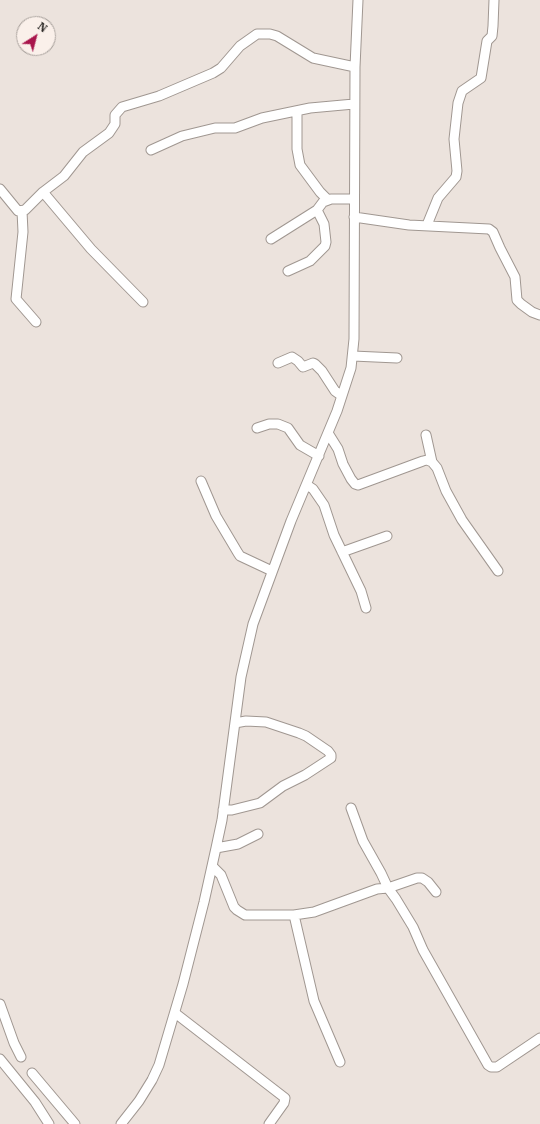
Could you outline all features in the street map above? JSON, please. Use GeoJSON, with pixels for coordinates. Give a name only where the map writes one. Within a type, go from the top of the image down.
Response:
{"type":"FeatureCollection","features":[{"type":"Feature","properties":{"kind":"street"},"geometry":{"type":"LineString","coordinates":[[121,1124],[139,1102],[152,1080],[159,1065],[175,1013],[204,902],[216,848],[223,810],[241,677],[253,624],[272,571],[342,396],[348,379],[353,356],[354,104],[358,0]]}},
{"type":"Feature","properties":{"kind":"street"},"geometry":{"type":"LineString","coordinates":[[427,225],[438,198],[456,177],[457,172],[454,140],[458,103],[462,91],[482,78],[487,41],[492,36],[494,0]]}},
{"type":"Feature","properties":{"kind":"street"},"geometry":{"type":"LineString","coordinates":[[22,211],[64,176],[83,152],[109,133],[115,124],[115,115],[122,107],[165,94],[213,73],[221,68],[240,46],[257,34],[270,34],[277,36],[313,58],[355,67]]}},
{"type":"Feature","properties":{"kind":"street"},"geometry":{"type":"LineString","coordinates":[[151,150],[182,136],[215,128],[235,128],[262,118],[310,108],[354,104]]}},
{"type":"Feature","properties":{"kind":"street"},"geometry":{"type":"LineString","coordinates":[[297,111],[297,149],[300,166],[328,200]]}},
{"type":"Feature","properties":{"kind":"street"},"geometry":{"type":"LineString","coordinates":[[0,189],[18,211],[22,211]]}},
{"type":"Feature","properties":{"kind":"street"},"geometry":{"type":"LineString","coordinates":[[43,192],[91,249],[143,302]]}},
{"type":"Feature","properties":{"kind":"street"},"geometry":{"type":"LineString","coordinates":[[271,239],[317,210],[323,202],[331,198],[354,199]]}},
{"type":"Feature","properties":{"kind":"street"},"geometry":{"type":"LineString","coordinates":[[288,271],[310,261],[326,242],[324,224],[317,210]]}},
{"type":"Feature","properties":{"kind":"street"},"geometry":{"type":"LineString","coordinates":[[22,211],[23,232],[16,299],[36,322]]}},
{"type":"Feature","properties":{"kind":"street"},"geometry":{"type":"LineString","coordinates":[[354,217],[408,225],[488,229],[493,232],[515,277],[517,300],[532,312],[540,315]]}},
{"type":"Feature","properties":{"kind":"street"},"geometry":{"type":"LineString","coordinates":[[353,356],[397,358]]}},
{"type":"Feature","properties":{"kind":"street"},"geometry":{"type":"LineString","coordinates":[[278,363],[292,357],[303,367],[313,363],[315,364],[322,371],[335,391],[342,396]]}},
{"type":"Feature","properties":{"kind":"street"},"geometry":{"type":"LineString","coordinates":[[257,428],[269,424],[278,424],[288,428],[300,445],[318,456]]}},
{"type":"Feature","properties":{"kind":"street"},"geometry":{"type":"LineString","coordinates":[[328,433],[338,449],[343,464],[351,479],[358,485],[423,461],[427,460],[432,462]]}},
{"type":"Feature","properties":{"kind":"street"},"geometry":{"type":"LineString","coordinates":[[426,435],[432,462],[437,468],[446,491],[462,520],[498,571]]}},
{"type":"Feature","properties":{"kind":"street"},"geometry":{"type":"LineString","coordinates":[[202,481],[213,512],[238,554],[272,571]]}},
{"type":"Feature","properties":{"kind":"street"},"geometry":{"type":"LineString","coordinates":[[306,485],[313,489],[324,506],[334,535],[361,591],[366,608]]}},
{"type":"Feature","properties":{"kind":"street"},"geometry":{"type":"LineString","coordinates":[[342,552],[387,536]]}},
{"type":"Feature","properties":{"kind":"street"},"geometry":{"type":"LineString","coordinates":[[223,810],[232,810],[260,804],[282,786],[305,775],[331,758],[331,754],[328,751],[299,733],[266,722],[246,721],[235,723]]}},
{"type":"Feature","properties":{"kind":"street"},"geometry":{"type":"LineString","coordinates":[[352,808],[363,841],[388,888],[413,927],[423,950],[488,1066],[497,1067],[540,1038]]}},
{"type":"Feature","properties":{"kind":"street"},"geometry":{"type":"LineString","coordinates":[[216,848],[238,844],[258,834]]}},
{"type":"Feature","properties":{"kind":"street"},"geometry":{"type":"LineString","coordinates":[[212,866],[221,875],[234,907],[245,915],[294,915],[314,912],[377,889],[388,888],[417,878],[422,878],[428,882],[436,892]]}},
{"type":"Feature","properties":{"kind":"street"},"geometry":{"type":"LineString","coordinates":[[294,915],[314,1002],[340,1062]]}},
{"type":"Feature","properties":{"kind":"street"},"geometry":{"type":"LineString","coordinates":[[0,1004],[14,1043],[21,1057]]}},
{"type":"Feature","properties":{"kind":"street"},"geometry":{"type":"LineString","coordinates":[[175,1013],[285,1098],[284,1103],[269,1124]]}},
{"type":"Feature","properties":{"kind":"street"},"geometry":{"type":"LineString","coordinates":[[0,1059],[35,1102],[49,1124]]}},
{"type":"Feature","properties":{"kind":"street"},"geometry":{"type":"LineString","coordinates":[[32,1073],[75,1124]]}}]}
